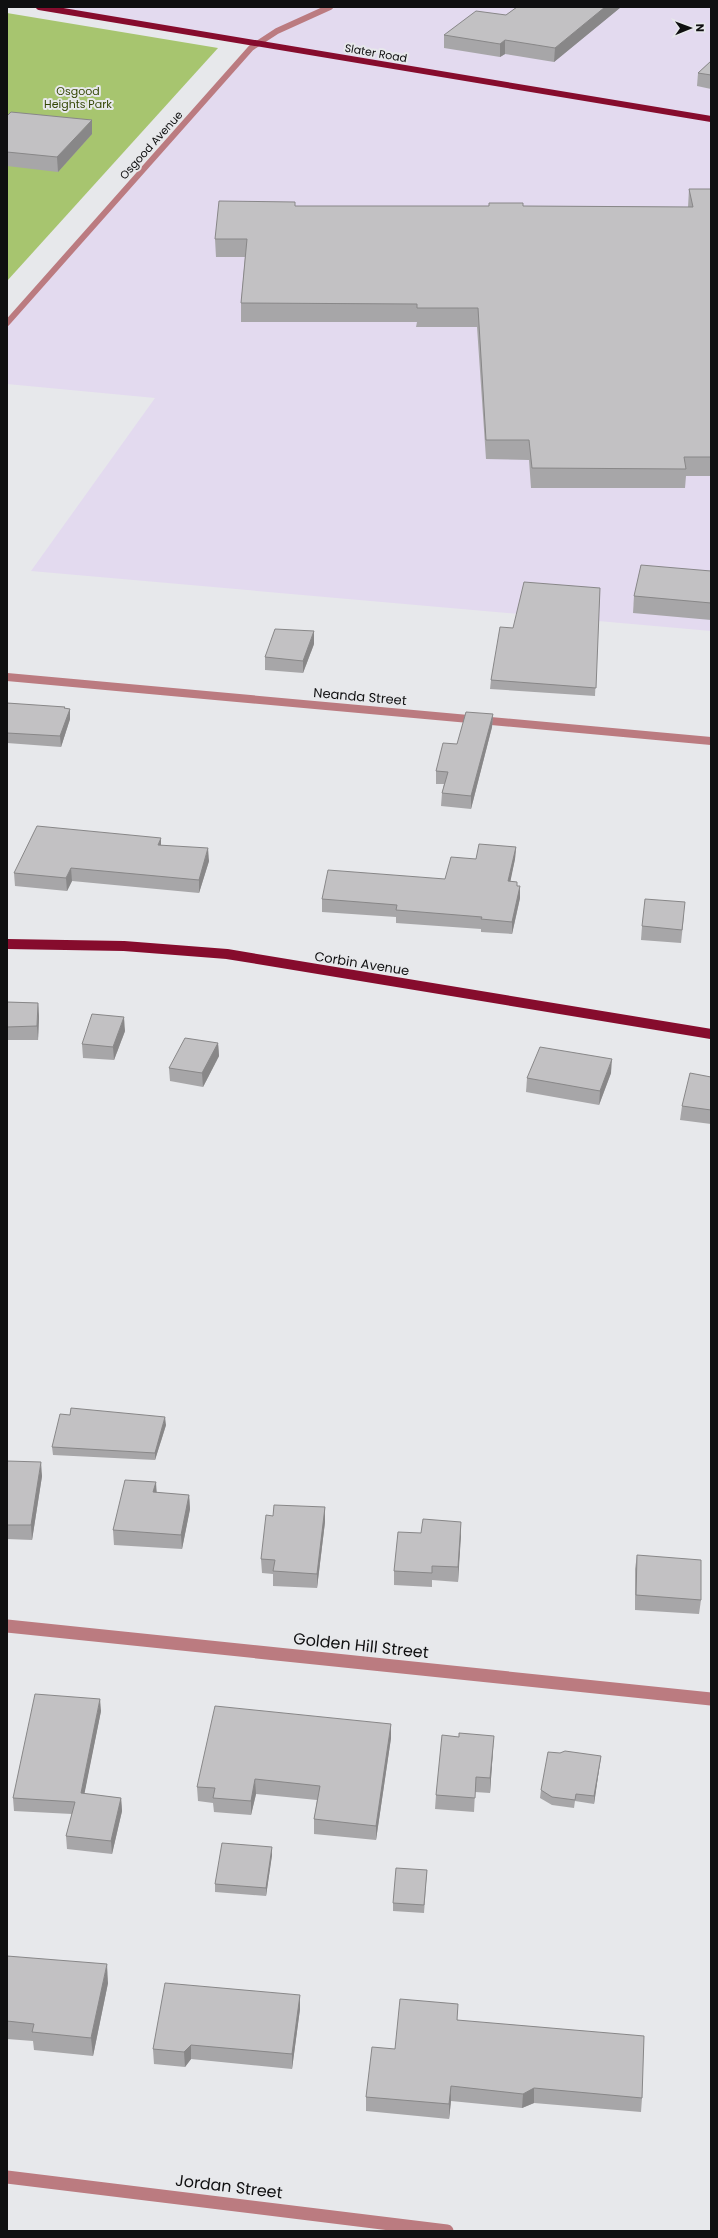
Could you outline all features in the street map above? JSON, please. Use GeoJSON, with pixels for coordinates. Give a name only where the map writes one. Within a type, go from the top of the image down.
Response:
{"type":"FeatureCollection","features":[{"type":"Feature","properties":{"kind":"main road","name":"Slater Road"},"geometry":{"type":"LineString","coordinates":[[38,7],[711,119]]}},
{"type":"Feature","properties":{"kind":"main road","name":"Corbin Avenue"},"geometry":{"type":"LineString","coordinates":[[7,944],[124,946],[227,954],[711,1034]]}},
{"type":"Feature","properties":{"kind":"street","name":"Osgood Avenue"},"geometry":{"type":"LineString","coordinates":[[7,323],[257,43],[276,32],[330,7]]}},
{"type":"Feature","properties":{"kind":"street","name":"Neanda Street"},"geometry":{"type":"LineString","coordinates":[[7,677],[711,741]]}},
{"type":"Feature","properties":{"kind":"street","name":"Golden Hill Street"},"geometry":{"type":"LineString","coordinates":[[7,1626],[711,1699]]}},
{"type":"Feature","properties":{"kind":"street","name":"Jordan Street"},"geometry":{"type":"LineString","coordinates":[[7,2177],[447,2231]]}},
{"type":"Feature","properties":{"kind":"shaded area"},"geometry":{"type":"Polygon","coordinates":[[[39,7],[711,7],[711,631],[31,571],[155,398],[7,384],[7,323],[257,43],[39,7]]]}},
{"type":"Feature","properties":{"kind":"green space","name":"Osgood Heights Park"},"geometry":{"type":"Polygon","coordinates":[[[7,13],[218,48],[7,281],[7,13]]]}},
{"type":"Feature","properties":{"kind":"building"},"geometry":{"type":"Polygon","coordinates":[[[517,7],[605,7],[555,48],[505,40],[500,44],[444,35],[476,11],[506,15],[517,7]]]}},
{"type":"Feature","properties":{"kind":"building"},"geometry":{"type":"Polygon","coordinates":[[[711,61],[711,75],[698,73],[711,61]]]}},
{"type":"Feature","properties":{"kind":"building"},"geometry":{"type":"Polygon","coordinates":[[[11,112],[92,120],[57,157],[7,152],[7,116],[11,112]]]}},
{"type":"Feature","properties":{"kind":"building"},"geometry":{"type":"Polygon","coordinates":[[[689,189],[711,189],[711,457],[684,457],[686,469],[532,468],[529,440],[486,440],[478,308],[417,308],[417,304],[241,303],[247,239],[215,239],[219,201],[295,202],[295,206],[489,206],[489,203],[523,203],[523,206],[693,207],[689,189]]]}},
{"type":"Feature","properties":{"kind":"building"},"geometry":{"type":"Polygon","coordinates":[[[641,565],[711,571],[711,603],[634,596],[641,565]]]}},
{"type":"Feature","properties":{"kind":"building"},"geometry":{"type":"Polygon","coordinates":[[[524,582],[600,588],[596,688],[491,680],[500,627],[513,628],[524,582]]]}},
{"type":"Feature","properties":{"kind":"building"},"geometry":{"type":"Polygon","coordinates":[[[275,629],[314,631],[303,661],[265,657],[275,629]]]}},
{"type":"Feature","properties":{"kind":"building"},"geometry":{"type":"Polygon","coordinates":[[[7,703],[65,707],[64,708],[70,709],[60,736],[7,733],[7,703]]]}},
{"type":"Feature","properties":{"kind":"building"},"geometry":{"type":"Polygon","coordinates":[[[466,712],[493,714],[471,796],[442,793],[448,772],[436,771],[443,743],[457,744],[466,712]]]}},
{"type":"Feature","properties":{"kind":"building"},"geometry":{"type":"Polygon","coordinates":[[[37,826],[161,838],[158,845],[208,848],[199,880],[71,868],[66,878],[14,873],[37,826]]]}},
{"type":"Feature","properties":{"kind":"building"},"geometry":{"type":"Polygon","coordinates":[[[479,844],[516,847],[508,881],[517,882],[517,886],[520,886],[512,922],[481,919],[482,917],[396,910],[397,905],[322,899],[328,870],[445,879],[451,857],[476,859],[479,844]]]}},
{"type":"Feature","properties":{"kind":"building"},"geometry":{"type":"Polygon","coordinates":[[[645,899],[685,902],[682,930],[642,926],[645,899]]]}},
{"type":"Feature","properties":{"kind":"building"},"geometry":{"type":"Polygon","coordinates":[[[7,1002],[38,1003],[37,1026],[7,1027],[7,1002]]]}},
{"type":"Feature","properties":{"kind":"building"},"geometry":{"type":"Polygon","coordinates":[[[92,1014],[124,1017],[113,1047],[82,1044],[92,1014]]]}},
{"type":"Feature","properties":{"kind":"building"},"geometry":{"type":"Polygon","coordinates":[[[185,1038],[218,1043],[202,1073],[169,1068],[185,1038]]]}},
{"type":"Feature","properties":{"kind":"building"},"geometry":{"type":"Polygon","coordinates":[[[540,1047],[612,1059],[600,1091],[527,1078],[540,1047]]]}},
{"type":"Feature","properties":{"kind":"building"},"geometry":{"type":"Polygon","coordinates":[[[690,1073],[711,1077],[711,1110],[682,1106],[690,1073]]]}},
{"type":"Feature","properties":{"kind":"building"},"geometry":{"type":"Polygon","coordinates":[[[71,1408],[165,1417],[155,1453],[52,1447],[60,1414],[70,1415],[71,1408]]]}},
{"type":"Feature","properties":{"kind":"building"},"geometry":{"type":"Polygon","coordinates":[[[7,1461],[41,1462],[31,1525],[7,1525],[7,1461]]]}},
{"type":"Feature","properties":{"kind":"building"},"geometry":{"type":"Polygon","coordinates":[[[125,1480],[156,1482],[153,1492],[189,1495],[181,1535],[113,1530],[125,1480]]]}},
{"type":"Feature","properties":{"kind":"building"},"geometry":{"type":"Polygon","coordinates":[[[274,1505],[325,1507],[317,1574],[273,1571],[275,1560],[261,1559],[266,1515],[273,1516],[274,1505]]]}},
{"type":"Feature","properties":{"kind":"building"},"geometry":{"type":"Polygon","coordinates":[[[423,1519],[461,1522],[458,1567],[432,1566],[432,1573],[394,1571],[398,1532],[421,1533],[423,1519]]]}},
{"type":"Feature","properties":{"kind":"building"},"geometry":{"type":"Polygon","coordinates":[[[637,1555],[701,1560],[701,1600],[636,1595],[637,1555]]]}},
{"type":"Feature","properties":{"kind":"building"},"geometry":{"type":"Polygon","coordinates":[[[35,1694],[100,1699],[81,1793],[121,1798],[111,1841],[66,1836],[75,1802],[13,1798],[35,1694]]]}},
{"type":"Feature","properties":{"kind":"building"},"geometry":{"type":"Polygon","coordinates":[[[215,1706],[391,1724],[376,1826],[314,1819],[320,1786],[255,1779],[251,1801],[213,1798],[215,1788],[197,1787],[215,1706]]]}},
{"type":"Feature","properties":{"kind":"building"},"geometry":{"type":"Polygon","coordinates":[[[459,1733],[494,1736],[490,1778],[476,1777],[475,1798],[436,1795],[442,1735],[459,1737],[459,1733]]]}},
{"type":"Feature","properties":{"kind":"building"},"geometry":{"type":"Polygon","coordinates":[[[565,1751],[601,1756],[594,1796],[576,1794],[575,1800],[552,1797],[541,1790],[548,1752],[560,1753],[565,1751]]]}},
{"type":"Feature","properties":{"kind":"building"},"geometry":{"type":"Polygon","coordinates":[[[222,1843],[272,1847],[266,1888],[215,1884],[222,1843]]]}},
{"type":"Feature","properties":{"kind":"building"},"geometry":{"type":"Polygon","coordinates":[[[396,1868],[427,1870],[424,1905],[393,1903],[396,1868]]]}},
{"type":"Feature","properties":{"kind":"building"},"geometry":{"type":"Polygon","coordinates":[[[7,1956],[107,1964],[91,2038],[32,2032],[34,2024],[7,2021],[7,1956]]]}},
{"type":"Feature","properties":{"kind":"building"},"geometry":{"type":"Polygon","coordinates":[[[165,1983],[300,1995],[292,2054],[191,2045],[184,2052],[153,2049],[165,1983]]]}},
{"type":"Feature","properties":{"kind":"building"},"geometry":{"type":"Polygon","coordinates":[[[400,1999],[458,2004],[457,2020],[644,2036],[642,2098],[534,2088],[523,2094],[451,2086],[449,2104],[366,2097],[372,2047],[395,2049],[400,1999]]]}}]}
